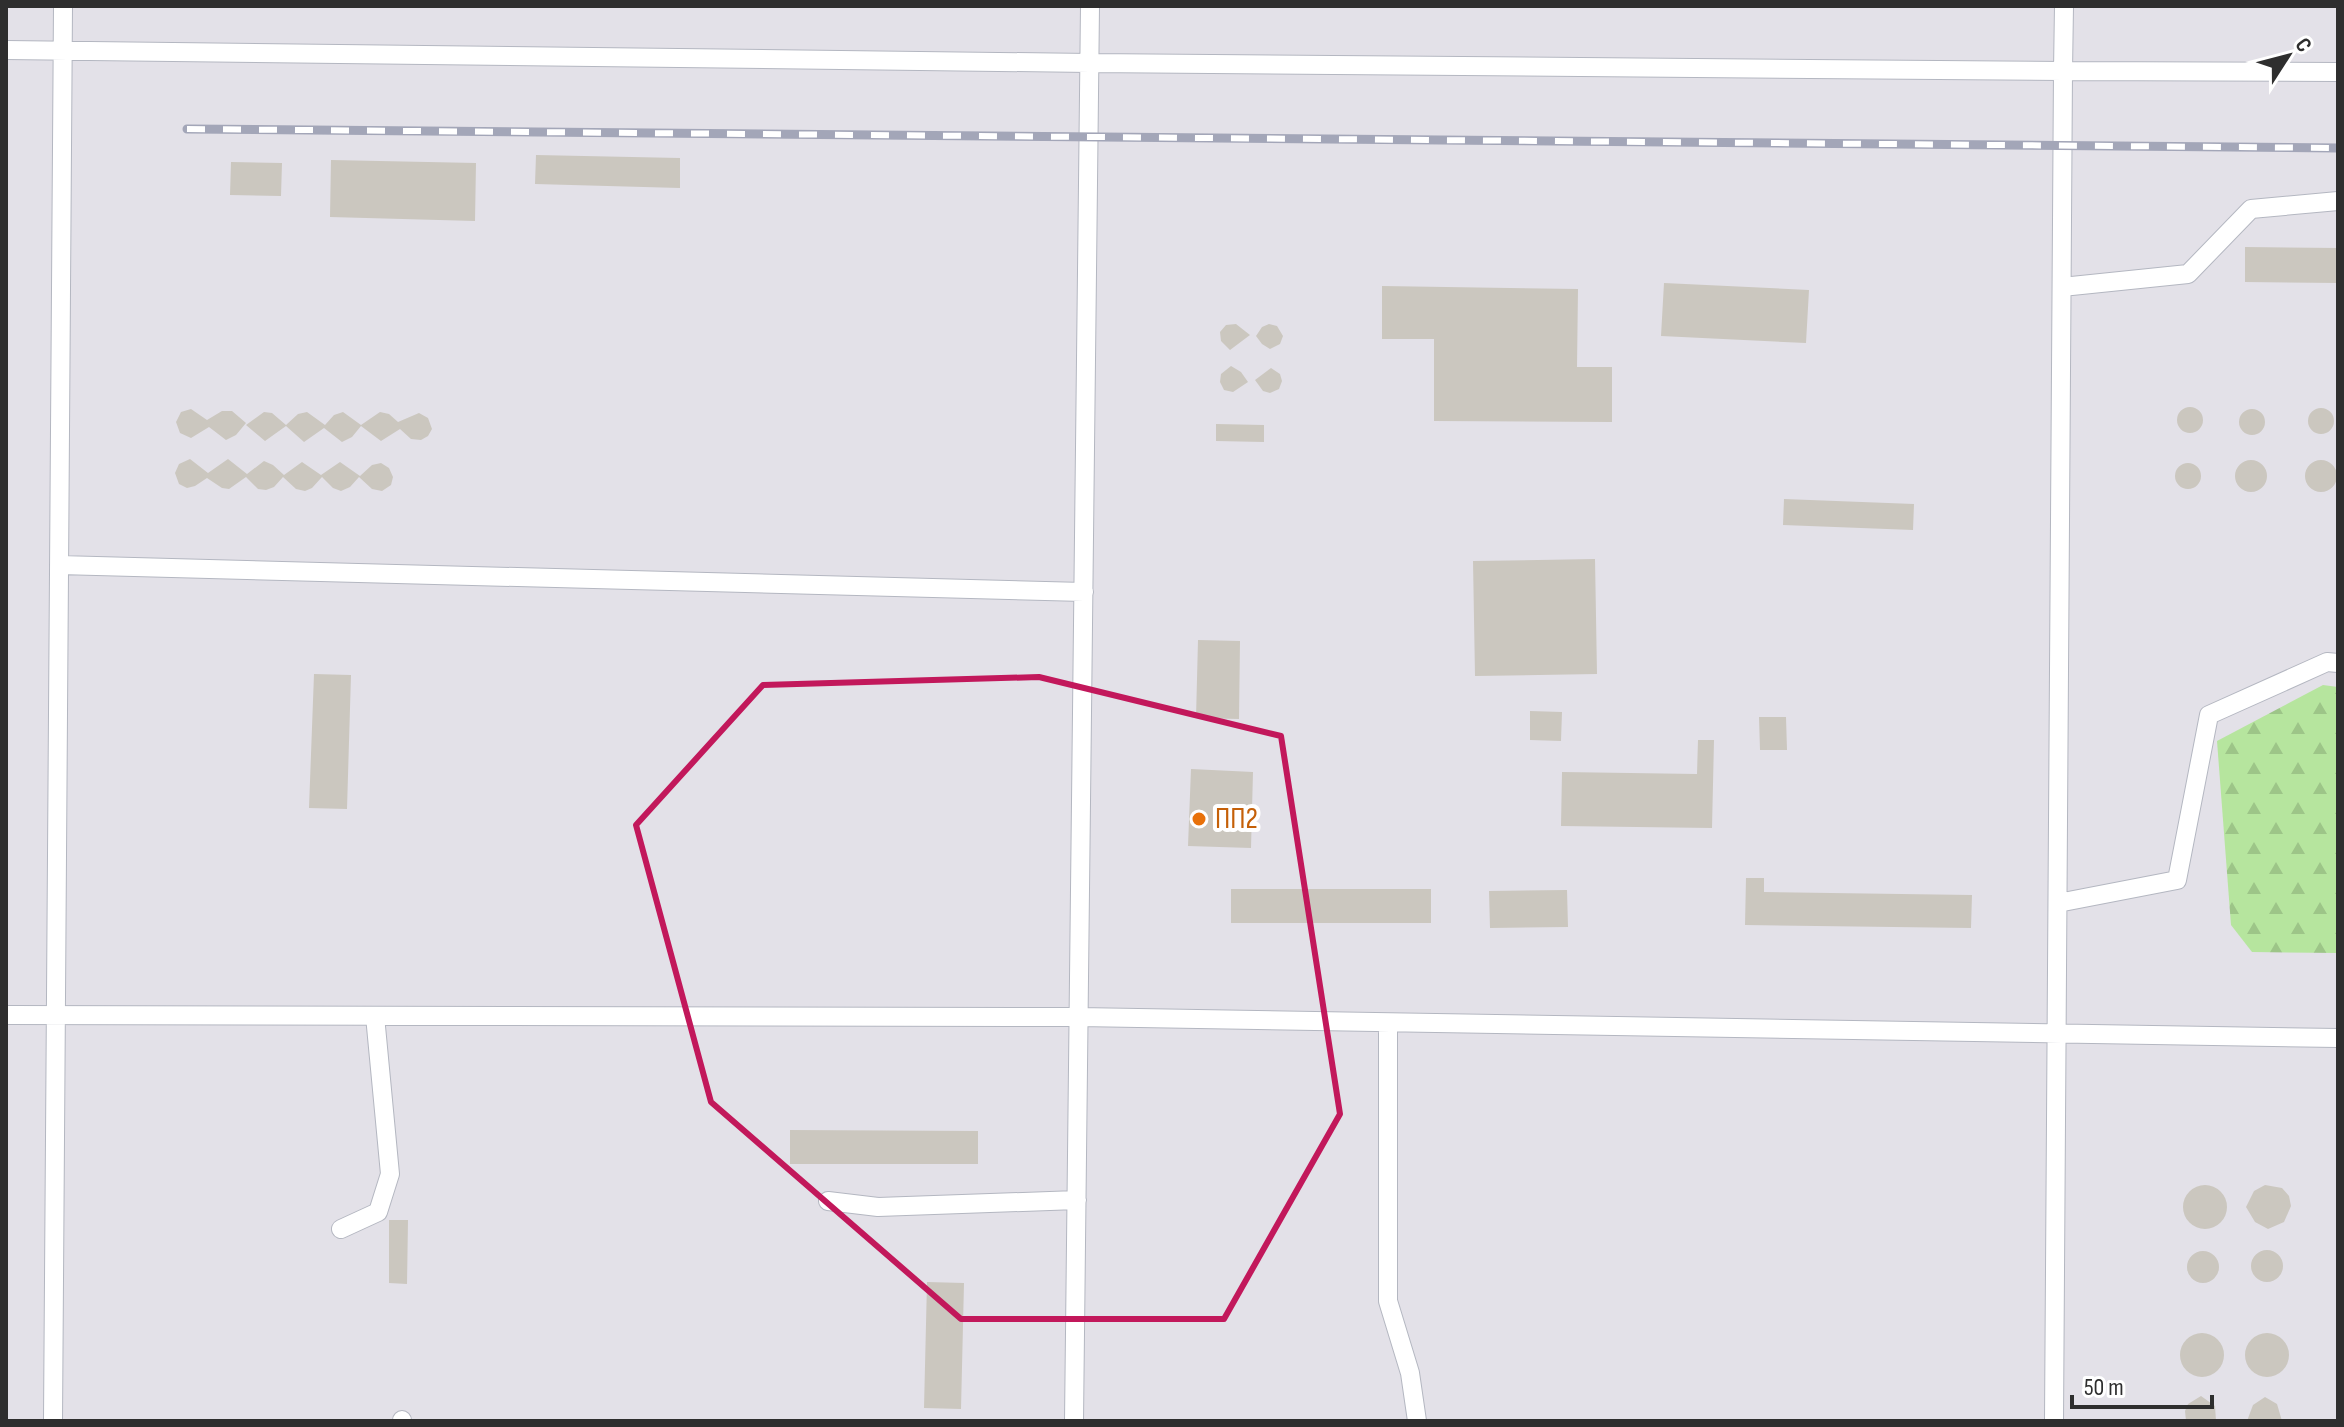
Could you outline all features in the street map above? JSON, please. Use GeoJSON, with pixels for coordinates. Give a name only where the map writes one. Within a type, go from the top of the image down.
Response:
{"type":"FeatureCollection","features":[{"type":"Feature","properties":{"kind":"lane"},"geometry":{"type":"LineString","coordinates":[[53,1421],[63,6]]}},
{"type":"Feature","properties":{"kind":"lane"},"geometry":{"type":"LineString","coordinates":[[1074,1421],[1090,6]]}},
{"type":"Feature","properties":{"kind":"lane"},"geometry":{"type":"LineString","coordinates":[[2054,1421],[2064,6]]}},
{"type":"Feature","properties":{"kind":"lane"},"geometry":{"type":"LineString","coordinates":[[6,50],[1090,63],[2338,72]]}},
{"type":"Feature","properties":{"kind":"lane"},"geometry":{"type":"LineString","coordinates":[[2062,287],[2188,274],[2251,209],[2338,201]]}},
{"type":"Feature","properties":{"kind":"lane"},"geometry":{"type":"LineString","coordinates":[[59,565],[1084,592]]}},
{"type":"Feature","properties":{"kind":"lane"},"geometry":{"type":"LineString","coordinates":[[2058,903],[2177,880],[2209,715],[2327,662],[2338,663]]}},
{"type":"Feature","properties":{"kind":"lane"},"geometry":{"type":"LineString","coordinates":[[6,1015],[1079,1017],[2338,1038]]}},
{"type":"Feature","properties":{"kind":"lane"},"geometry":{"type":"LineString","coordinates":[[341,1229],[378,1212],[390,1174],[375,1016]]}},
{"type":"Feature","properties":{"kind":"lane"},"geometry":{"type":"LineString","coordinates":[[1388,1023],[1388,1301],[1410,1373],[1417,1421]]}},
{"type":"Feature","properties":{"kind":"lane"},"geometry":{"type":"LineString","coordinates":[[828,1201],[878,1207],[1077,1200]]}},
{"type":"Feature","properties":{"kind":"highlighted area"},"geometry":{"type":"Polygon","coordinates":[[[1039,677],[1281,736],[1340,1114],[1224,1319],[961,1319],[711,1102],[636,825],[763,685],[1039,677]]]}},
{"type":"Feature","properties":{"kind":"shaded area"},"geometry":{"type":"Polygon","coordinates":[[[6,6],[2338,6],[2338,1421],[6,1421],[6,6]]]}},
{"type":"Feature","properties":{"kind":"green space"},"geometry":{"type":"Polygon","coordinates":[[[2323,685],[2338,687],[2338,953],[2252,952],[2231,925],[2217,741],[2323,685]]]}},
{"type":"Feature","properties":{"kind":"building"},"geometry":{"type":"Polygon","coordinates":[[[536,155],[680,158],[680,188],[535,184],[536,155]]]}},
{"type":"Feature","properties":{"kind":"building"},"geometry":{"type":"Polygon","coordinates":[[[331,160],[476,163],[475,221],[330,217],[331,160]]]}},
{"type":"Feature","properties":{"kind":"building"},"geometry":{"type":"Polygon","coordinates":[[[231,162],[282,163],[281,196],[230,195],[231,162]]]}},
{"type":"Feature","properties":{"kind":"building"},"geometry":{"type":"Polygon","coordinates":[[[2245,247],[2338,248],[2338,283],[2245,282],[2245,247]]]}},
{"type":"Feature","properties":{"kind":"building"},"geometry":{"type":"Polygon","coordinates":[[[1664,283],[1809,290],[1806,343],[1661,336],[1664,283]]]}},
{"type":"Feature","properties":{"kind":"building"},"geometry":{"type":"Polygon","coordinates":[[[1382,286],[1578,289],[1577,367],[1612,367],[1612,422],[1434,421],[1434,339],[1382,339],[1382,286]]]}},
{"type":"Feature","properties":{"kind":"building"},"geometry":{"type":"Polygon","coordinates":[[[1236,324],[1250,335],[1230,350],[1221,341],[1220,332],[1226,325],[1236,324]]]}},
{"type":"Feature","properties":{"kind":"building"},"geometry":{"type":"Polygon","coordinates":[[[1269,324],[1277,326],[1283,336],[1280,344],[1270,349],[1256,336],[1262,327],[1269,324]]]}},
{"type":"Feature","properties":{"kind":"building"},"geometry":{"type":"Polygon","coordinates":[[[1231,366],[1241,372],[1248,382],[1233,392],[1224,390],[1220,382],[1221,374],[1231,366]]]}},
{"type":"Feature","properties":{"kind":"building"},"geometry":{"type":"Polygon","coordinates":[[[1271,368],[1280,374],[1282,381],[1279,389],[1270,393],[1263,391],[1255,380],[1271,368]]]}},
{"type":"Feature","properties":{"kind":"building"},"geometry":{"type":"Polygon","coordinates":[[[2190,407],[2199,411],[2203,420],[2199,429],[2190,433],[2181,429],[2177,420],[2181,411],[2190,407]]]}},
{"type":"Feature","properties":{"kind":"building"},"geometry":{"type":"Polygon","coordinates":[[[2321,408],[2330,412],[2334,421],[2330,430],[2321,434],[2312,430],[2308,421],[2312,412],[2321,408]]]}},
{"type":"Feature","properties":{"kind":"building"},"geometry":{"type":"Polygon","coordinates":[[[191,409],[207,420],[222,411],[232,411],[246,423],[236,435],[226,440],[209,427],[191,438],[180,433],[176,422],[181,412],[191,409]]]}},
{"type":"Feature","properties":{"kind":"building"},"geometry":{"type":"Polygon","coordinates":[[[2252,409],[2261,413],[2265,422],[2261,431],[2252,435],[2243,431],[2239,422],[2243,413],[2252,409]]]}},
{"type":"Feature","properties":{"kind":"building"},"geometry":{"type":"Polygon","coordinates":[[[264,412],[272,413],[286,425],[298,414],[307,412],[325,425],[334,415],[343,412],[361,425],[380,412],[389,414],[398,422],[419,413],[428,418],[432,429],[421,440],[411,439],[400,429],[381,441],[361,426],[352,437],[342,442],[324,428],[304,442],[286,426],[265,441],[246,425],[264,412]]]}},
{"type":"Feature","properties":{"kind":"building"},"geometry":{"type":"Polygon","coordinates":[[[1216,424],[1264,425],[1264,442],[1216,441],[1216,424]]]}},
{"type":"Feature","properties":{"kind":"building"},"geometry":{"type":"Polygon","coordinates":[[[190,459],[208,473],[228,459],[247,474],[264,461],[284,475],[302,462],[321,475],[340,462],[360,476],[372,465],[381,463],[389,468],[393,477],[391,485],[382,491],[372,489],[359,477],[341,491],[322,477],[305,491],[296,489],[283,477],[274,487],[266,490],[258,489],[246,477],[229,489],[207,478],[187,488],[179,484],[175,473],[179,464],[190,459]]]}},
{"type":"Feature","properties":{"kind":"building"},"geometry":{"type":"Polygon","coordinates":[[[2251,460],[2262,465],[2267,476],[2262,487],[2251,492],[2240,487],[2235,476],[2240,465],[2251,460]]]}},
{"type":"Feature","properties":{"kind":"building"},"geometry":{"type":"Polygon","coordinates":[[[2321,460],[2332,465],[2337,476],[2332,487],[2321,492],[2310,487],[2305,476],[2310,465],[2321,460]]]}},
{"type":"Feature","properties":{"kind":"building"},"geometry":{"type":"Polygon","coordinates":[[[2188,463],[2197,467],[2201,476],[2197,485],[2188,489],[2179,485],[2175,476],[2179,467],[2188,463]]]}},
{"type":"Feature","properties":{"kind":"building"},"geometry":{"type":"Polygon","coordinates":[[[1784,499],[1914,504],[1913,530],[1783,525],[1784,499]]]}},
{"type":"Feature","properties":{"kind":"building"},"geometry":{"type":"Polygon","coordinates":[[[1595,559],[1597,674],[1475,676],[1473,561],[1595,559]]]}},
{"type":"Feature","properties":{"kind":"building"},"geometry":{"type":"Polygon","coordinates":[[[1198,640],[1240,641],[1239,719],[1196,718],[1198,640]]]}},
{"type":"Feature","properties":{"kind":"building"},"geometry":{"type":"Polygon","coordinates":[[[314,674],[351,675],[347,809],[309,808],[314,674]]]}},
{"type":"Feature","properties":{"kind":"building"},"geometry":{"type":"Polygon","coordinates":[[[1530,711],[1562,712],[1561,741],[1530,740],[1530,711]]]}},
{"type":"Feature","properties":{"kind":"building"},"geometry":{"type":"Polygon","coordinates":[[[1759,717],[1786,717],[1787,750],[1760,750],[1759,717]]]}},
{"type":"Feature","properties":{"kind":"building"},"geometry":{"type":"Polygon","coordinates":[[[1698,740],[1714,740],[1712,828],[1561,826],[1562,772],[1697,774],[1698,740]]]}},
{"type":"Feature","properties":{"kind":"building"},"geometry":{"type":"Polygon","coordinates":[[[1191,769],[1253,772],[1251,848],[1188,846],[1191,769]]]}},
{"type":"Feature","properties":{"kind":"building"},"geometry":{"type":"Polygon","coordinates":[[[1746,878],[1764,878],[1764,892],[1972,895],[1971,928],[1745,925],[1746,878]]]}},
{"type":"Feature","properties":{"kind":"building"},"geometry":{"type":"Polygon","coordinates":[[[1231,889],[1431,889],[1431,923],[1231,923],[1231,889]]]}},
{"type":"Feature","properties":{"kind":"building"},"geometry":{"type":"Polygon","coordinates":[[[1567,890],[1568,927],[1490,928],[1489,891],[1567,890]]]}},
{"type":"Feature","properties":{"kind":"building"},"geometry":{"type":"Polygon","coordinates":[[[790,1130],[978,1131],[978,1164],[790,1164],[790,1130]]]}},
{"type":"Feature","properties":{"kind":"building"},"geometry":{"type":"Polygon","coordinates":[[[2205,1185],[2220,1192],[2227,1207],[2220,1222],[2205,1229],[2190,1222],[2183,1207],[2190,1192],[2205,1185]]]}},
{"type":"Feature","properties":{"kind":"building"},"geometry":{"type":"Polygon","coordinates":[[[2265,1185],[2282,1188],[2289,1196],[2291,1206],[2284,1222],[2268,1229],[2255,1222],[2246,1207],[2254,1191],[2265,1185]]]}},
{"type":"Feature","properties":{"kind":"building"},"geometry":{"type":"Polygon","coordinates":[[[389,1220],[408,1220],[407,1284],[389,1283],[389,1220]]]}},
{"type":"Feature","properties":{"kind":"building"},"geometry":{"type":"Polygon","coordinates":[[[2267,1250],[2278,1255],[2283,1266],[2278,1277],[2267,1282],[2256,1277],[2251,1266],[2256,1255],[2267,1250]]]}},
{"type":"Feature","properties":{"kind":"building"},"geometry":{"type":"Polygon","coordinates":[[[2203,1251],[2214,1256],[2219,1267],[2214,1278],[2203,1283],[2192,1278],[2187,1267],[2192,1256],[2203,1251]]]}},
{"type":"Feature","properties":{"kind":"building"},"geometry":{"type":"Polygon","coordinates":[[[927,1282],[964,1283],[961,1409],[924,1408],[927,1282]]]}},
{"type":"Feature","properties":{"kind":"building"},"geometry":{"type":"Polygon","coordinates":[[[2202,1333],[2217,1340],[2224,1355],[2217,1370],[2202,1377],[2187,1370],[2180,1355],[2187,1340],[2202,1333]]]}},
{"type":"Feature","properties":{"kind":"building"},"geometry":{"type":"Polygon","coordinates":[[[2267,1333],[2282,1340],[2289,1355],[2282,1370],[2267,1377],[2252,1370],[2245,1355],[2252,1340],[2267,1333]]]}},
{"type":"Feature","properties":{"kind":"building"},"geometry":{"type":"Polygon","coordinates":[[[2201,1396],[2215,1406],[2216,1421],[2186,1421],[2188,1404],[2201,1396]]]}},
{"type":"Feature","properties":{"kind":"building"},"geometry":{"type":"Polygon","coordinates":[[[2265,1397],[2277,1404],[2282,1421],[2247,1421],[2253,1405],[2265,1397]]]}},
{"type":"Feature","properties":{"kind":"railway"},"geometry":{"type":"LineString","coordinates":[[187,129],[2338,148]]}},
{"type":"Feature","properties":{"kind":"place","name":"ПП2"},"geometry":{"type":"Point","coordinates":[1199,819]}}]}
